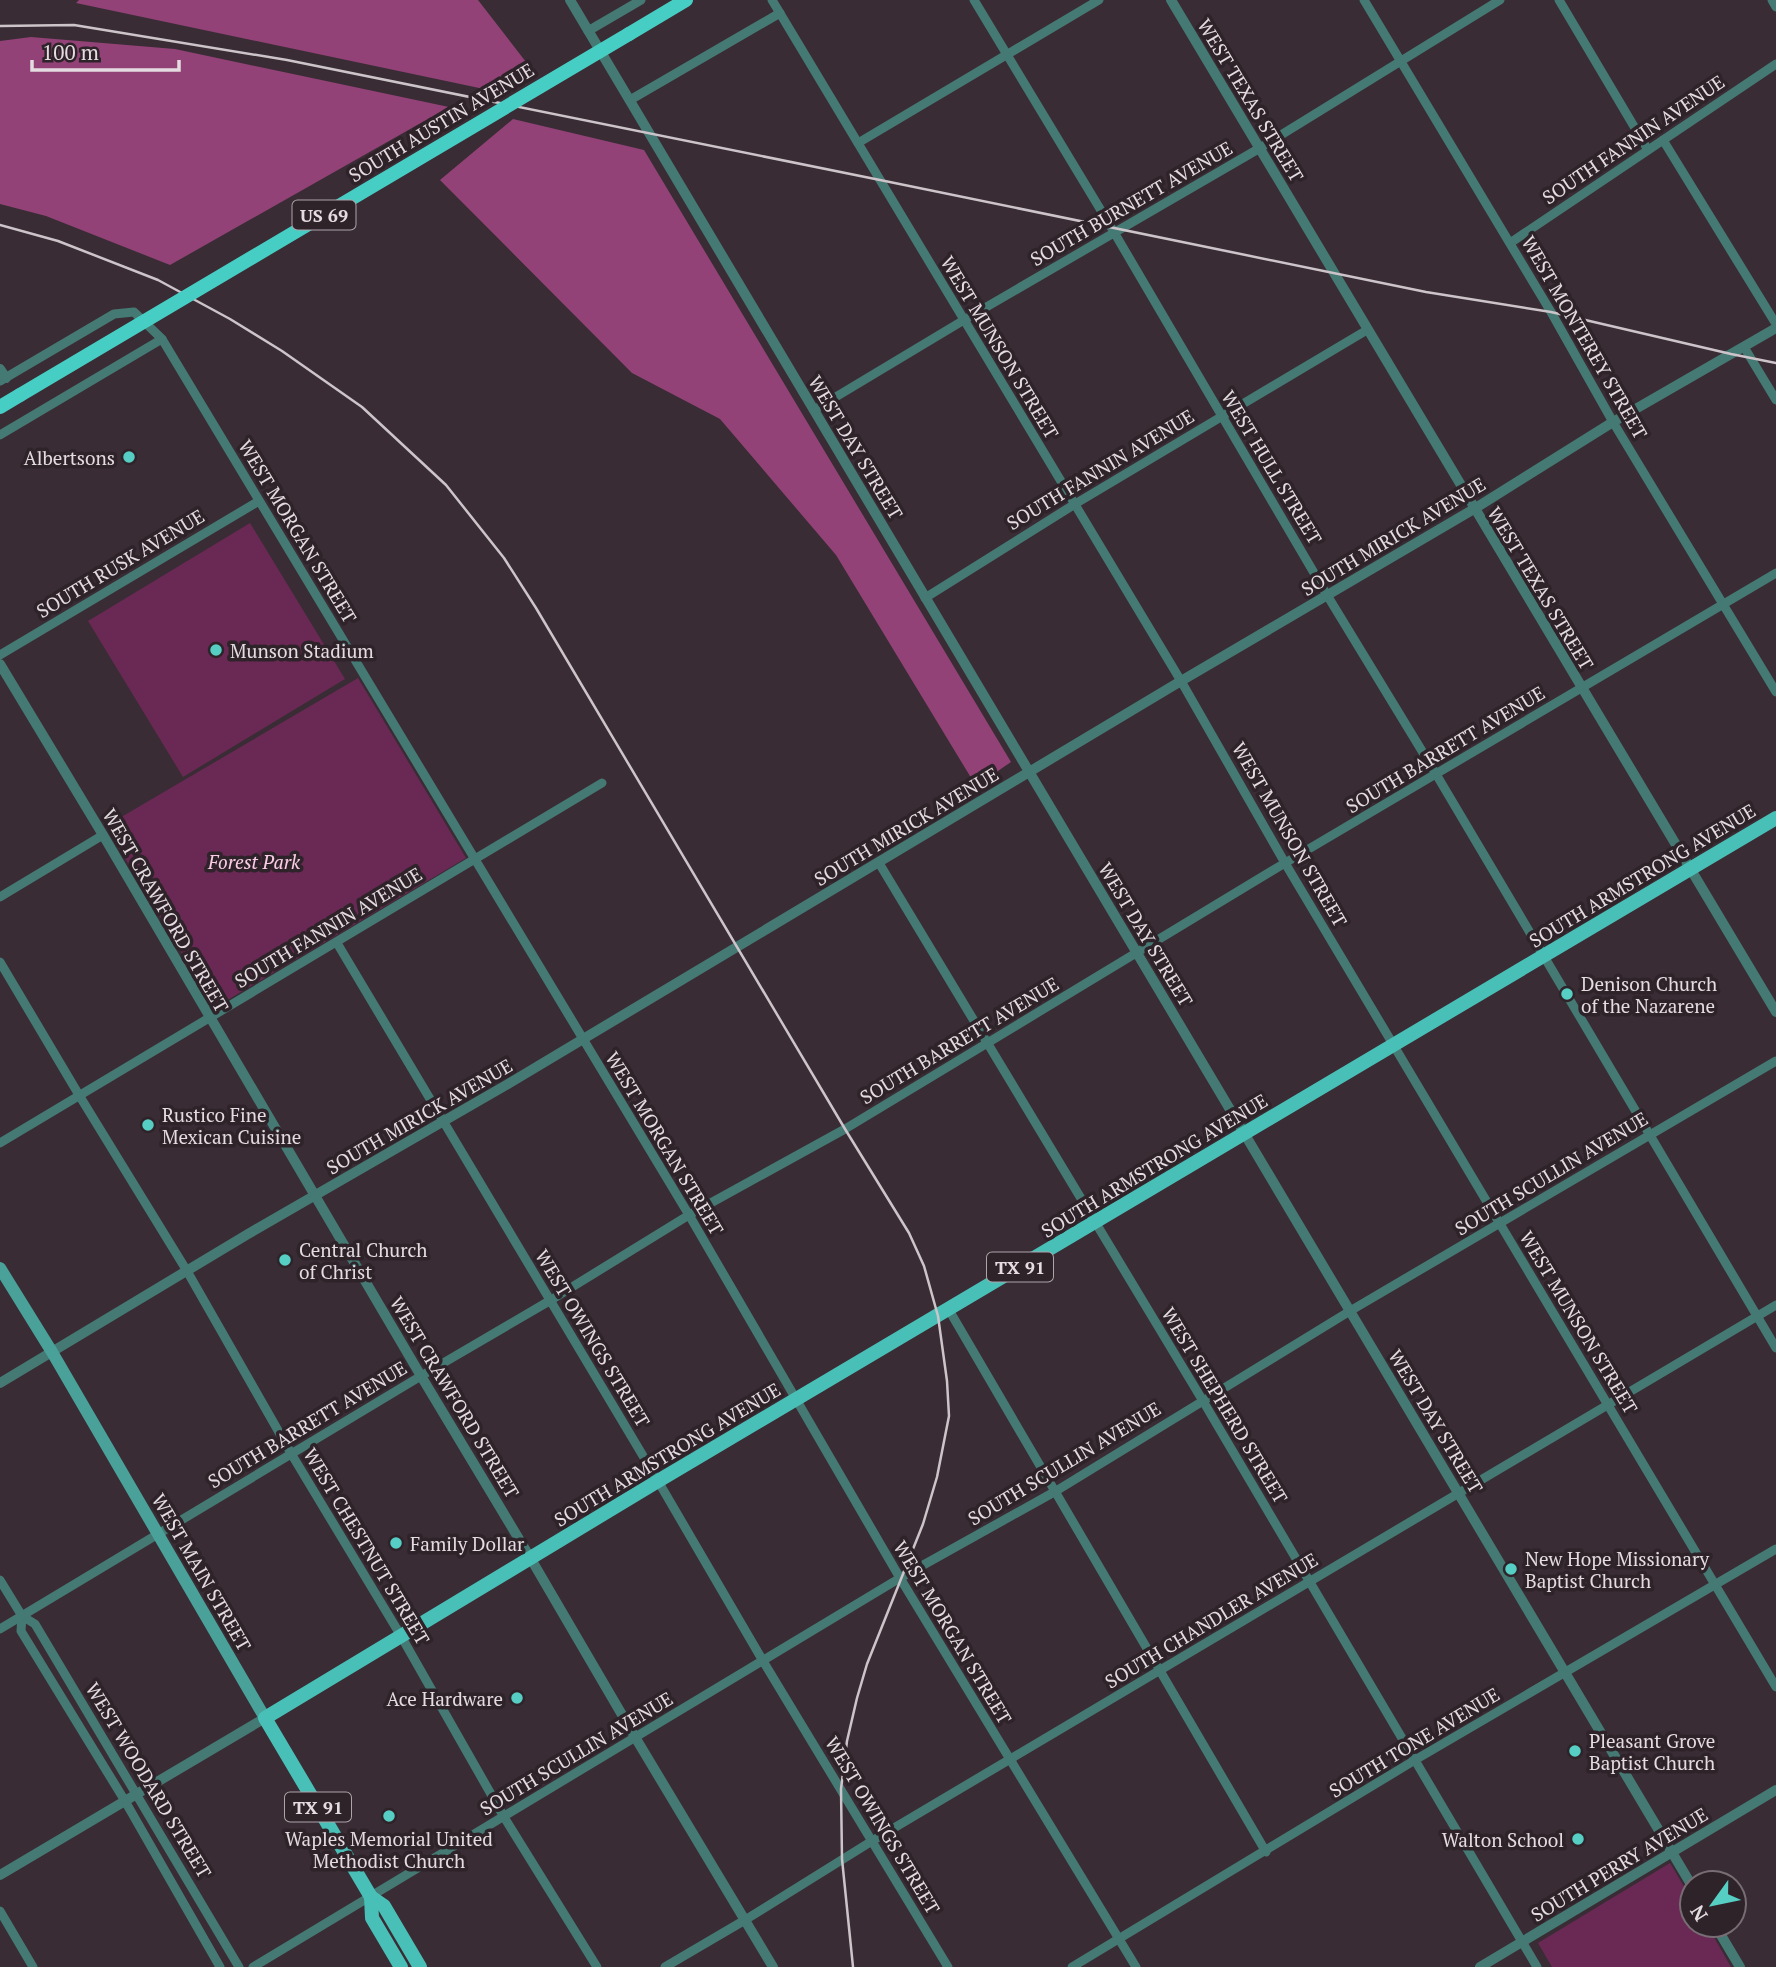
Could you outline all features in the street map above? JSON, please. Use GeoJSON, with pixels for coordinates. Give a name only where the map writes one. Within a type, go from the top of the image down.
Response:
{"type":"FeatureCollection","features":[{"type":"Feature","properties":{"kind":"highway","name":"SOUTH AUSTIN AVENUE"},"geometry":{"type":"LineString","coordinates":[[0,407],[686,0]]}},
{"type":"Feature","properties":{"kind":"main road","name":"SOUTH ARMSTRONG AVENUE"},"geometry":{"type":"LineString","coordinates":[[265,1718],[658,1481],[1776,818]]}},
{"type":"Feature","properties":{"kind":"main road","name":"WEST MAIN STREET"},"geometry":{"type":"LineString","coordinates":[[0,1268],[52,1352],[370,1897],[372,1918],[401,1967]]}},
{"type":"Feature","properties":{"kind":"main road","name":"WEST MAIN STREET"},"geometry":{"type":"LineString","coordinates":[[370,1897],[384,1906],[420,1967]]}},
{"type":"Feature","properties":{"kind":"street","name":"WEST DAY STREET"},"geometry":{"type":"LineString","coordinates":[[570,0],[1682,1869]]}},
{"type":"Feature","properties":{"kind":"street"},"geometry":{"type":"LineString","coordinates":[[588,31],[641,0]]}},
{"type":"Feature","properties":{"kind":"street","name":"WEST MUNSON STREET"},"geometry":{"type":"LineString","coordinates":[[772,0],[1181,681],[1285,863],[1776,1687]]}},
{"type":"Feature","properties":{"kind":"street","name":"WEST HULL STREET"},"geometry":{"type":"LineString","coordinates":[[974,0],[1776,1348]]}},
{"type":"Feature","properties":{"kind":"street"},"geometry":{"type":"LineString","coordinates":[[858,143],[1099,0]]}},
{"type":"Feature","properties":{"kind":"street","name":"WEST TEXAS STREET"},"geometry":{"type":"LineString","coordinates":[[1171,0],[1776,1012]]}},
{"type":"Feature","properties":{"kind":"street","name":"WEST MONTEREY STREET"},"geometry":{"type":"LineString","coordinates":[[1364,0],[1776,692]]}},
{"type":"Feature","properties":{"kind":"street","name":"SOUTH BURNETT AVENUE"},"geometry":{"type":"LineString","coordinates":[[814,410],[1260,148],[1500,0]]}},
{"type":"Feature","properties":{"kind":"street"},"geometry":{"type":"LineString","coordinates":[[1559,0],[1648,150]]}},
{"type":"Feature","properties":{"kind":"street"},"geometry":{"type":"LineString","coordinates":[[1772,0],[1776,7]]}},
{"type":"Feature","properties":{"kind":"street"},"geometry":{"type":"LineString","coordinates":[[630,100],[780,13]]}},
{"type":"Feature","properties":{"kind":"street","name":"SOUTH FANNIN AVENUE"},"geometry":{"type":"LineString","coordinates":[[1510,243],[1776,64]]}},
{"type":"Feature","properties":{"kind":"street"},"geometry":{"type":"LineString","coordinates":[[1663,140],[1776,326]]}},
{"type":"Feature","properties":{"kind":"street","name":"WEST MORGAN STREET"},"geometry":{"type":"LineString","coordinates":[[2,376],[114,314],[134,312],[162,339],[689,1215],[900,1578],[1136,1967]]}},
{"type":"Feature","properties":{"kind":"street","name":"SOUTH MIRICK AVENUE"},"geometry":{"type":"LineString","coordinates":[[0,1383],[880,863],[1776,326]]}},
{"type":"Feature","properties":{"kind":"street","name":"SOUTH FANNIN AVENUE"},"geometry":{"type":"LineString","coordinates":[[925,598],[1075,504],[1367,330]]}},
{"type":"Feature","properties":{"kind":"street"},"geometry":{"type":"LineString","coordinates":[[0,435],[162,339]]}},
{"type":"Feature","properties":{"kind":"street"},"geometry":{"type":"LineString","coordinates":[[1744,347],[1776,400]]}},
{"type":"Feature","properties":{"kind":"street","name":"SOUTH RUSK AVENUE"},"geometry":{"type":"LineString","coordinates":[[0,655],[259,501]]}},
{"type":"Feature","properties":{"kind":"street","name":"SOUTH BARRETT AVENUE"},"geometry":{"type":"LineString","coordinates":[[0,1629],[689,1215],[845,1129],[1285,863],[1776,573]]}},
{"type":"Feature","properties":{"kind":"street","name":"WEST CRAWFORD STREET"},"geometry":{"type":"LineString","coordinates":[[0,664],[773,1967]]}},
{"type":"Feature","properties":{"kind":"street","name":"SOUTH FANNIN AVENUE"},"geometry":{"type":"LineString","coordinates":[[0,1143],[602,783]]}},
{"type":"Feature","properties":{"kind":"street"},"geometry":{"type":"LineString","coordinates":[[0,897],[103,835]]}},
{"type":"Feature","properties":{"kind":"street","name":"WEST SHEPHERD STREET"},"geometry":{"type":"LineString","coordinates":[[880,863],[1203,1401],[1536,1967]]}},
{"type":"Feature","properties":{"kind":"street","name":"WEST OWINGS STREET"},"geometry":{"type":"LineString","coordinates":[[337,943],[948,1967]]}},
{"type":"Feature","properties":{"kind":"street","name":"WEST CHESTNUT STREET"},"geometry":{"type":"LineString","coordinates":[[0,962],[187,1271],[504,1817],[597,1967]]}},
{"type":"Feature","properties":{"kind":"street","name":"SOUTH SCULLIN AVENUE"},"geometry":{"type":"LineString","coordinates":[[253,1967],[900,1578],[1056,1491],[1350,1311],[1776,1061]]}},
{"type":"Feature","properties":{"kind":"street","name":"SOUTH CHANDLER AVENUE"},"geometry":{"type":"LineString","coordinates":[[665,1967],[873,1840],[1776,1305]]}},
{"type":"Feature","properties":{"kind":"street"},"geometry":{"type":"LineString","coordinates":[[948,1310],[1266,1852]]}},
{"type":"Feature","properties":{"kind":"street","name":"SOUTH TONE AVENUE"},"geometry":{"type":"LineString","coordinates":[[1072,1967],[1415,1760],[1776,1549]]}},
{"type":"Feature","properties":{"kind":"street","name":"WEST WOODARD STREET"},"geometry":{"type":"LineString","coordinates":[[0,1580],[22,1616],[35,1624],[239,1967]]}},
{"type":"Feature","properties":{"kind":"street","name":"WEST WOODARD STREET"},"geometry":{"type":"LineString","coordinates":[[22,1616],[21,1631],[125,1801],[220,1967]]}},
{"type":"Feature","properties":{"kind":"street"},"geometry":{"type":"LineString","coordinates":[[0,1875],[265,1718]]}},
{"type":"Feature","properties":{"kind":"street","name":"SOUTH PERRY AVENUE"},"geometry":{"type":"LineString","coordinates":[[1480,1967],[1776,1790]]}},
{"type":"Feature","properties":{"kind":"street"},"geometry":{"type":"LineString","coordinates":[[0,1911],[33,1967]]}},
{"type":"Feature","properties":{"kind":"street"},"geometry":{"type":"LineString","coordinates":[[1723,1939],[1740,1967]]}},
{"type":"Feature","properties":{"kind":"green space","name":"Munson Stadium"},"geometry":{"type":"Polygon","coordinates":[[[250,523],[345,679],[183,777],[88,621],[250,523]]]}},
{"type":"Feature","properties":{"kind":"green space","name":"Forest Park"},"geometry":{"type":"Polygon","coordinates":[[[358,678],[466,858],[214,1008],[106,826],[358,678]]]}},
{"type":"Feature","properties":{"kind":"green space"},"geometry":{"type":"Polygon","coordinates":[[[1670,1863],[1678,1876],[1678,1939],[1715,1939],[1731,1967],[1552,1967],[1538,1943],[1670,1863]]]}},
{"type":"Feature","properties":{"kind":"shaded area"},"geometry":{"type":"Polygon","coordinates":[[[79,0],[478,0],[526,62],[484,89],[76,3],[79,0]]]}},
{"type":"Feature","properties":{"kind":"shaded area"},"geometry":{"type":"Polygon","coordinates":[[[31,37],[175,49],[449,107],[170,265],[46,216],[0,204],[0,41],[31,37]]]}},
{"type":"Feature","properties":{"kind":"shaded area"},"geometry":{"type":"Polygon","coordinates":[[[513,119],[644,150],[1011,762],[976,786],[836,555],[720,419],[632,373],[440,180],[513,119]]]}},
{"type":"Feature","properties":{"kind":"railway"},"geometry":{"type":"LineString","coordinates":[[0,26],[74,25],[287,60],[1426,292],[1551,312],[1776,363]]}},
{"type":"Feature","properties":{"kind":"railway"},"geometry":{"type":"LineString","coordinates":[[0,225],[58,241],[158,280],[230,319],[282,351],[362,407],[446,485],[504,558],[536,608],[909,1233],[924,1266],[938,1316],[949,1416],[937,1477],[923,1524],[867,1664],[847,1741],[841,1789],[842,1859],[853,1967]]}},
{"type":"Feature","properties":{"kind":"place","name":"Albertsons"},"geometry":{"type":"Point","coordinates":[129,457]}},
{"type":"Feature","properties":{"kind":"place","name":"Munson Stadium"},"geometry":{"type":"Point","coordinates":[216,650]}},
{"type":"Feature","properties":{"kind":"place","name":"Denison Church of the Nazarene"},"geometry":{"type":"Point","coordinates":[1567,994]}},
{"type":"Feature","properties":{"kind":"place","name":"Rustico Fine Mexican Cuisine"},"geometry":{"type":"Point","coordinates":[148,1125]}},
{"type":"Feature","properties":{"kind":"place","name":"Central Church of Christ"},"geometry":{"type":"Point","coordinates":[285,1260]}},
{"type":"Feature","properties":{"kind":"place","name":"Family Dollar"},"geometry":{"type":"Point","coordinates":[396,1543]}},
{"type":"Feature","properties":{"kind":"place","name":"New Hope Missionary Baptist Church"},"geometry":{"type":"Point","coordinates":[1511,1569]}},
{"type":"Feature","properties":{"kind":"place","name":"Ace Hardware"},"geometry":{"type":"Point","coordinates":[517,1698]}},
{"type":"Feature","properties":{"kind":"place","name":"Pleasant Grove Baptist Church"},"geometry":{"type":"Point","coordinates":[1575,1751]}},
{"type":"Feature","properties":{"kind":"place","name":"Waples Memorial United Methodist Church"},"geometry":{"type":"Point","coordinates":[389,1816]}},
{"type":"Feature","properties":{"kind":"place","name":"Walton School"},"geometry":{"type":"Point","coordinates":[1578,1839]}}]}
